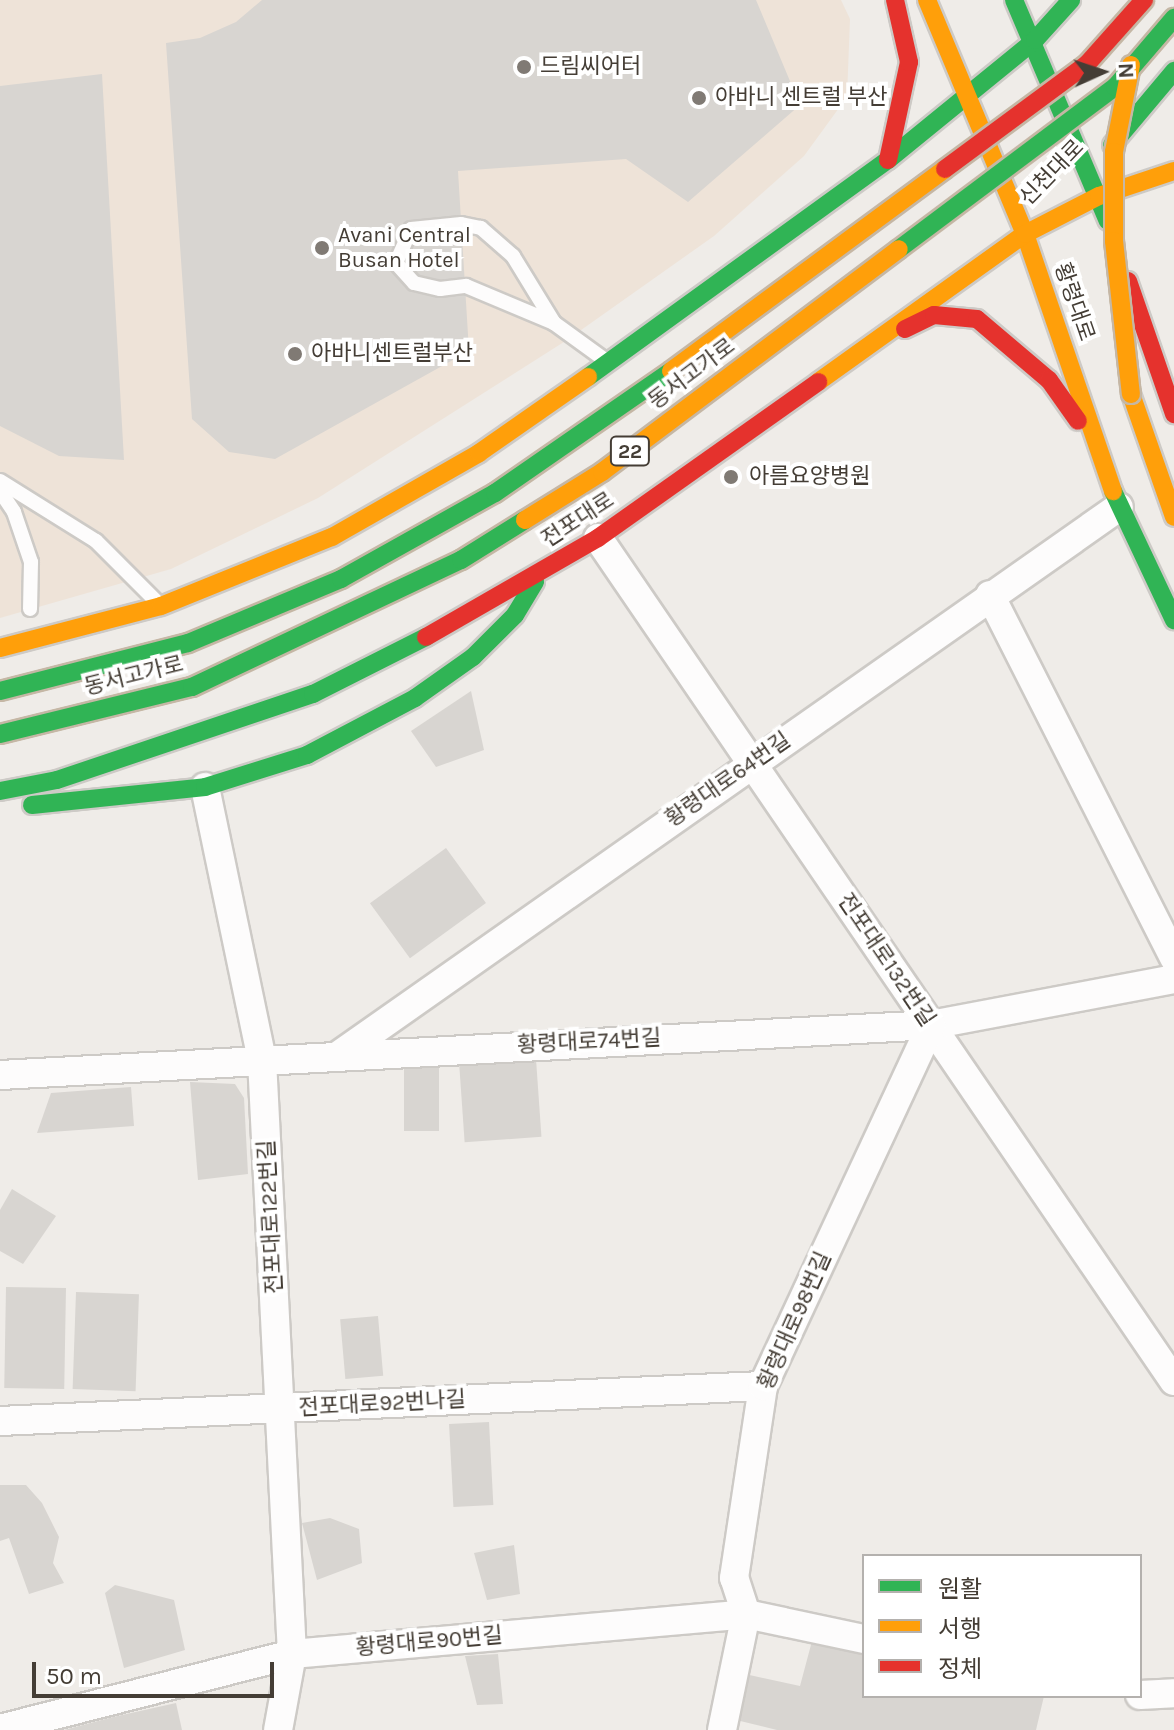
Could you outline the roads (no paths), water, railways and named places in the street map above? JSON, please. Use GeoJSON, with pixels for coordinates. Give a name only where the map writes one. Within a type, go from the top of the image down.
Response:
{"type":"FeatureCollection","features":[{"type":"Feature","properties":{"kind":"main road"},"geometry":{"type":"LineString","coordinates":[[888,160],[909,62],[895,0]]}},
{"type":"Feature","properties":{"kind":"main road","name":"황령대로"},"geometry":{"type":"LineString","coordinates":[[927,0],[969,94],[1025,234],[1119,507],[1174,620]]}},
{"type":"Feature","properties":{"kind":"main road"},"geometry":{"type":"LineString","coordinates":[[1014,0],[1035,40],[1099,196],[1174,414]]}},
{"type":"Feature","properties":{"kind":"main road"},"geometry":{"type":"LineString","coordinates":[[0,648],[161,606],[332,537],[479,453],[721,285],[888,160],[1035,40],[1071,0]]}},
{"type":"Feature","properties":{"kind":"main road"},"geometry":{"type":"LineString","coordinates":[[1145,0],[1114,152],[1114,241],[1131,394],[1174,517]]}},
{"type":"Feature","properties":{"kind":"main road","name":"동서고가로"},"geometry":{"type":"LineString","coordinates":[[0,691],[188,643],[341,579],[495,493],[726,332],[1087,64],[1145,0]]}},
{"type":"Feature","properties":{"kind":"main road","name":"동서고가로"},"geometry":{"type":"LineString","coordinates":[[0,734],[192,687],[461,560],[602,472],[1115,87],[1174,18]]}},
{"type":"Feature","properties":{"kind":"main road"},"geometry":{"type":"LineString","coordinates":[[969,94],[1047,71],[1174,49]]}},
{"type":"Feature","properties":{"kind":"main road","name":"신천대로"},"geometry":{"type":"LineString","coordinates":[[1025,234],[1089,171],[1174,71]]}},
{"type":"Feature","properties":{"kind":"main road","name":"전포대로"},"geometry":{"type":"LineString","coordinates":[[0,791],[83,772],[313,694],[541,573],[598,538],[1025,234],[1099,196],[1174,171]]}},
{"type":"Feature","properties":{"kind":"main road"},"geometry":{"type":"LineString","coordinates":[[861,349],[934,315],[977,319],[1049,380],[1101,455]]}},
{"type":"Feature","properties":{"kind":"main road"},"geometry":{"type":"LineString","coordinates":[[0,805],[125,798],[205,787],[307,755],[415,698],[473,657],[515,615],[541,573]]}},
{"type":"Feature","properties":{"kind":"street","name":"황령대로64번길"},"geometry":{"type":"LineString","coordinates":[[339,1055],[1119,507]]}},
{"type":"Feature","properties":{"kind":"street","name":"전포대로132번길"},"geometry":{"type":"LineString","coordinates":[[598,538],[1174,1381]]}},
{"type":"Feature","properties":{"kind":"street"},"geometry":{"type":"LineString","coordinates":[[990,595],[1174,958]]}},
{"type":"Feature","properties":{"kind":"street","name":"전포대로122번길"},"geometry":{"type":"LineString","coordinates":[[205,787],[262,1060],[282,1408],[292,1654],[278,1730]]}},
{"type":"Feature","properties":{"kind":"street","name":"황령대로74번길"},"geometry":{"type":"LineString","coordinates":[[0,1075],[931,1025],[1174,979]]}},
{"type":"Feature","properties":{"kind":"street","name":"황령대로98번길"},"geometry":{"type":"LineString","coordinates":[[722,1730],[746,1614],[734,1578],[763,1386],[931,1025]]}},
{"type":"Feature","properties":{"kind":"street","name":"전포대로92번나길"},"geometry":{"type":"LineString","coordinates":[[0,1421],[763,1386]]}},
{"type":"Feature","properties":{"kind":"street","name":"황령대로90번길"},"geometry":{"type":"LineString","coordinates":[[0,1729],[292,1654],[746,1614],[862,1639]]}},
{"type":"Feature","properties":{"kind":"street"},"geometry":{"type":"LineString","coordinates":[[1142,1695],[1174,1693]]}},
{"type":"Feature","properties":{"kind":"lane"},"geometry":{"type":"LineString","coordinates":[[554,323],[513,256],[481,228],[461,224],[411,229],[396,263],[414,283],[440,289],[466,286],[554,323],[609,363]]}},
{"type":"Feature","properties":{"kind":"lane"},"geometry":{"type":"LineString","coordinates":[[0,481],[96,541],[161,606]]}},
{"type":"Feature","properties":{"kind":"lane"},"geometry":{"type":"LineString","coordinates":[[0,491],[14,512],[31,562],[30,609]]}},
{"type":"Feature","properties":{"kind":"place","name":"드림씨어터"},"geometry":{"type":"Point","coordinates":[524,67]}},
{"type":"Feature","properties":{"kind":"place","name":"아바니 센트럴 부산"},"geometry":{"type":"Point","coordinates":[699,98]}},
{"type":"Feature","properties":{"kind":"place","name":"Avani Central Busan Hotel"},"geometry":{"type":"Point","coordinates":[322,248]}},
{"type":"Feature","properties":{"kind":"place","name":"아바니센트럴부산"},"geometry":{"type":"Point","coordinates":[295,354]}},
{"type":"Feature","properties":{"kind":"place","name":"아름요양병원"},"geometry":{"type":"Point","coordinates":[731,477]}}]}
